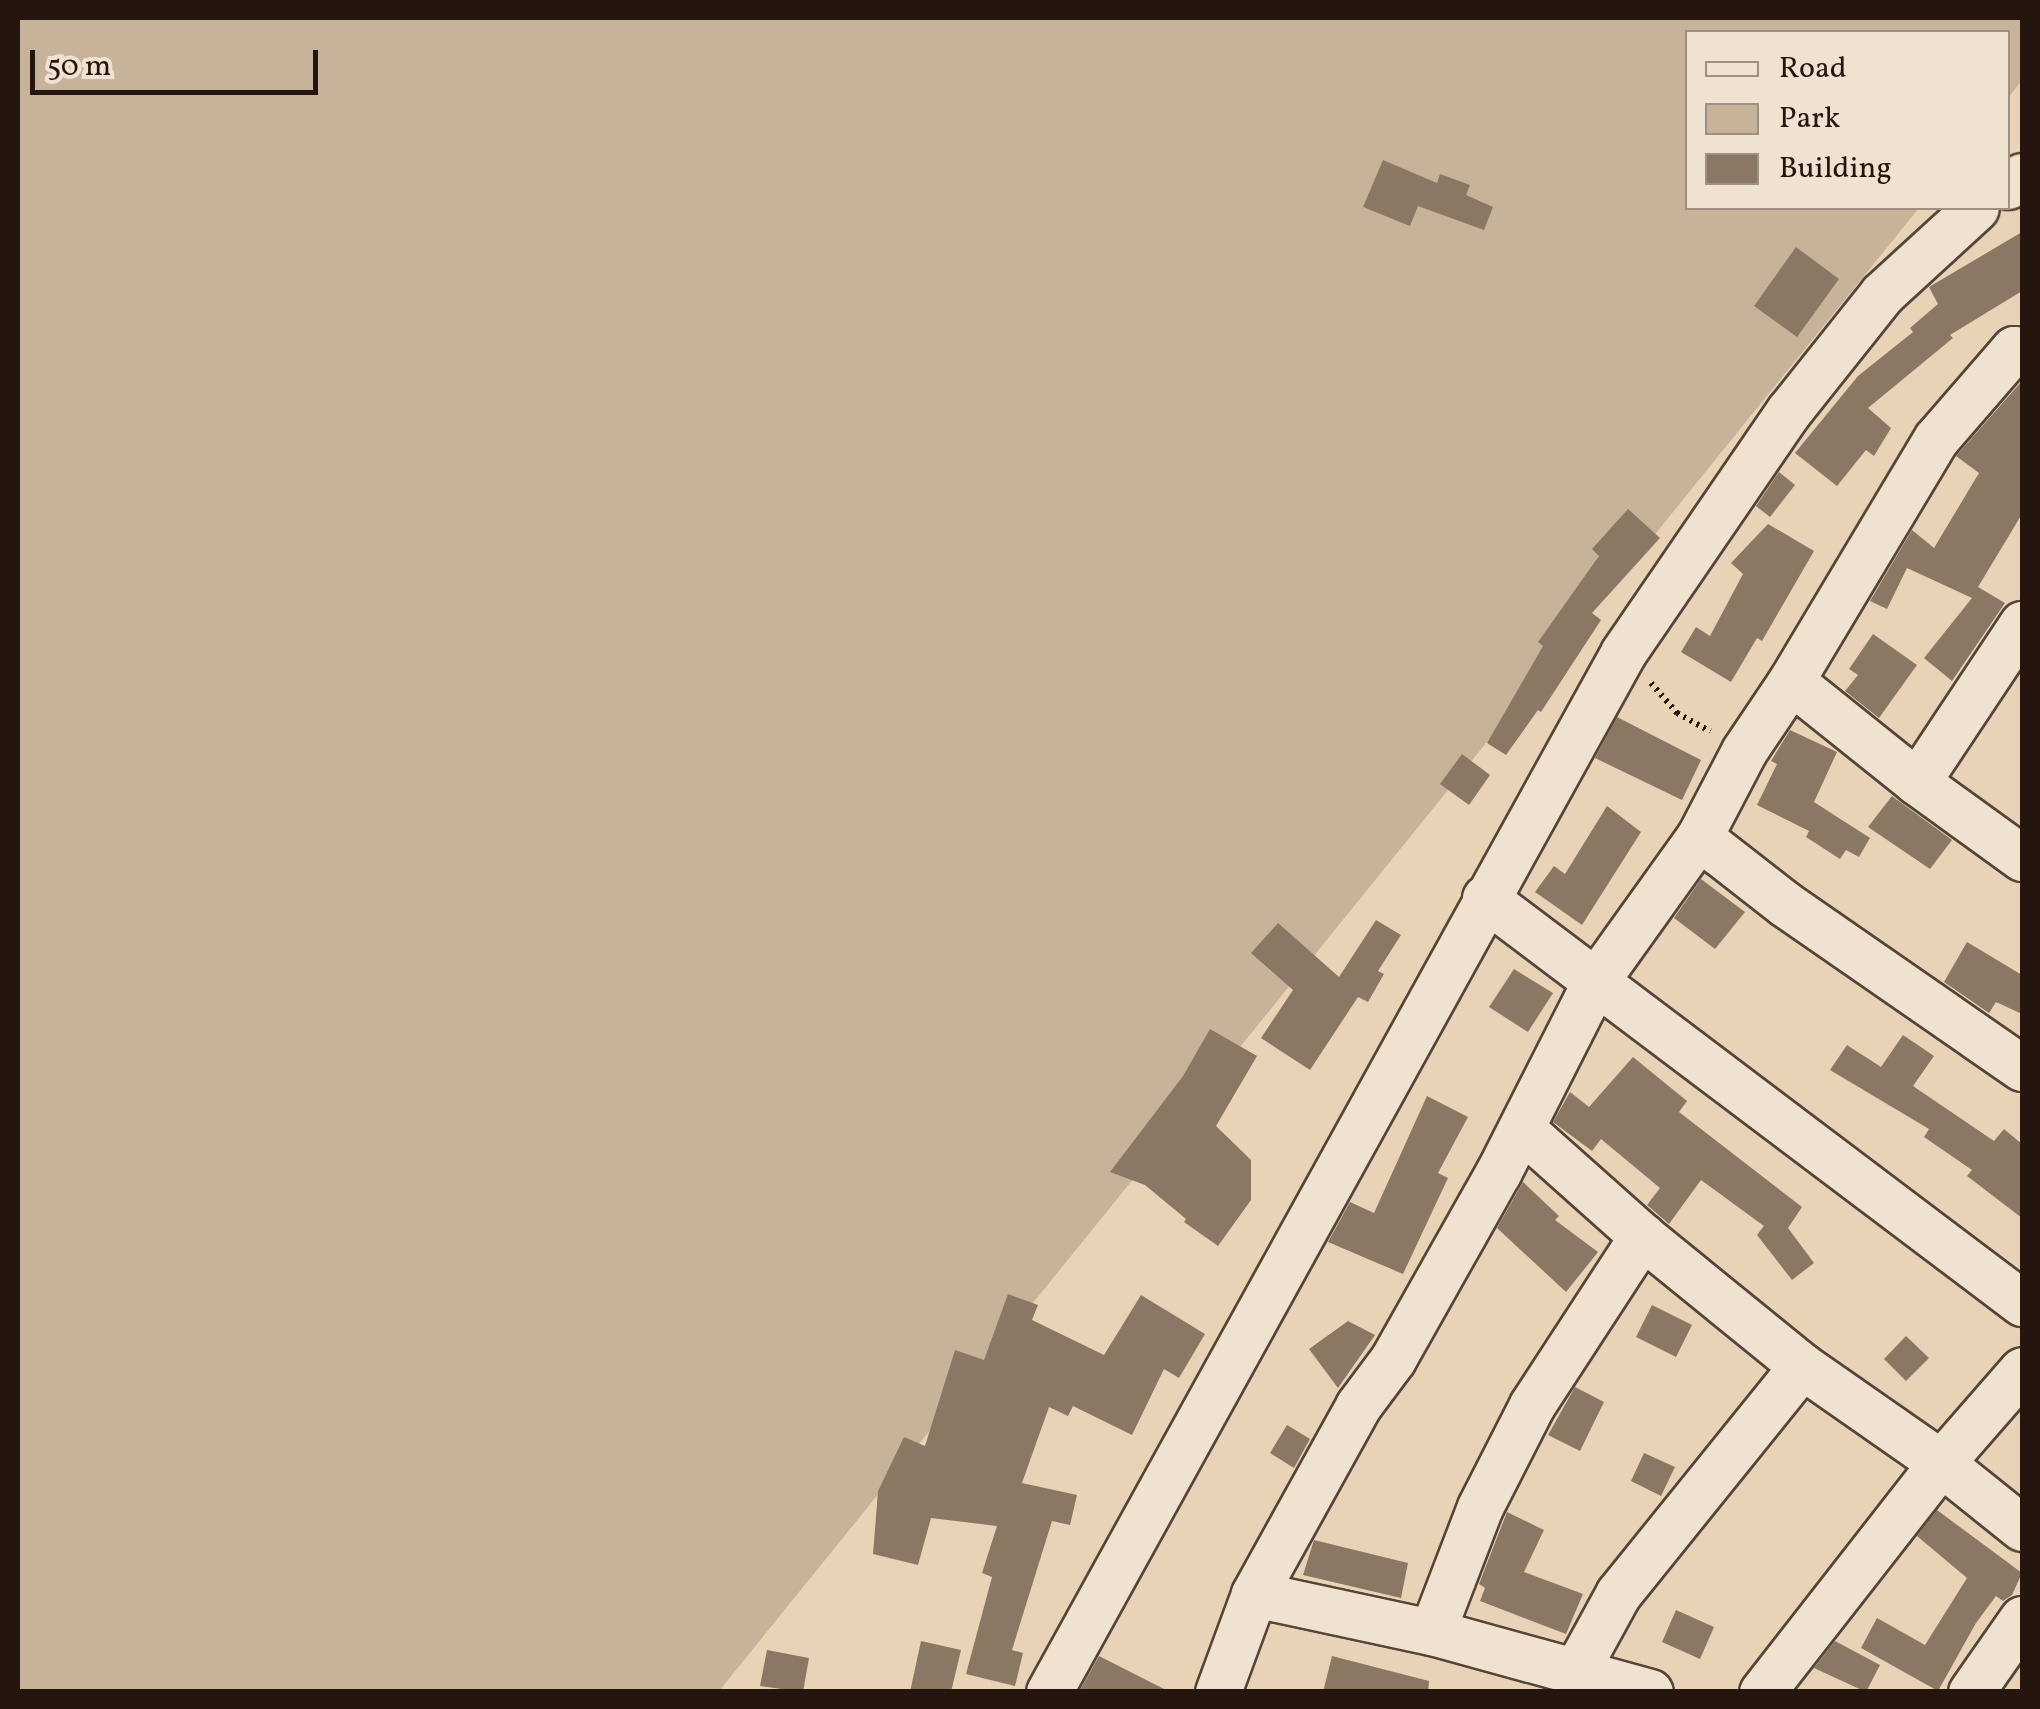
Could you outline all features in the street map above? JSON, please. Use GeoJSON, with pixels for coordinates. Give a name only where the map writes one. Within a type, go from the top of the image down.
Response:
{"type":"FeatureCollection","features":[{"type":"Feature","properties":{"kind":"street"},"geometry":{"type":"LineString","coordinates":[[1049,1692],[1623,653],[1789,411],[1882,294],[1974,210]]}},
{"type":"Feature","properties":{"kind":"street"},"geometry":{"type":"LineString","coordinates":[[1218,1692],[1254,1594],[1358,1406],[1392,1359],[1522,1129],[1595,982],[1699,837],[1744,750],[1791,681],[1936,439],[2020,348]]}},
{"type":"Feature","properties":{"kind":"street"},"geometry":{"type":"LineString","coordinates":[[1917,782],[2022,624]]}},
{"type":"Feature","properties":{"kind":"street"},"geometry":{"type":"LineString","coordinates":[[1791,681],[1917,782],[2022,858]]}},
{"type":"Feature","properties":{"kind":"street"},"geometry":{"type":"LineString","coordinates":[[1699,837],[1785,904],[2022,1068]]}},
{"type":"Feature","properties":{"kind":"street"},"geometry":{"type":"LineString","coordinates":[[1485,898],[2022,1304]]}},
{"type":"Feature","properties":{"kind":"street"},"geometry":{"type":"LineString","coordinates":[[1522,1129],[1642,1236],[1802,1366],[1941,1464],[2022,1528]]}},
{"type":"Feature","properties":{"kind":"street"},"geometry":{"type":"LineString","coordinates":[[1432,1632],[1480,1507],[1532,1405],[1642,1236]]}},
{"type":"Feature","properties":{"kind":"street"},"geometry":{"type":"LineString","coordinates":[[1577,1669],[1618,1594],[1802,1366]]}},
{"type":"Feature","properties":{"kind":"street"},"geometry":{"type":"LineString","coordinates":[[1762,1692],[1941,1464],[2022,1370]]}},
{"type":"Feature","properties":{"kind":"street"},"geometry":{"type":"LineString","coordinates":[[1254,1594],[1432,1632],[1650,1692]]}},
{"type":"Feature","properties":{"kind":"street"},"geometry":{"type":"LineString","coordinates":[[1970,1692],[2022,1619]]}},
{"type":"Feature","properties":{"kind":"green space"},"geometry":{"type":"Polygon","coordinates":[[[18,18],[2022,18],[2022,80],[2010,95],[2010,30],[1685,30],[1685,210],[1917,210],[719,1691],[18,1692],[18,18]]]}},
{"type":"Feature","properties":{"kind":"building"},"geometry":{"type":"Polygon","coordinates":[[[1383,160],[1437,183],[1440,174],[1470,185],[1466,195],[1493,207],[1484,230],[1418,206],[1410,226],[1363,207],[1383,160]]]}},
{"type":"Feature","properties":{"kind":"building"},"geometry":{"type":"Polygon","coordinates":[[[2022,232],[2022,291],[1950,335],[1953,338],[1868,408],[1891,428],[1874,456],[1866,450],[1837,486],[1795,453],[1858,376],[1913,332],[1910,328],[1938,304],[1929,287],[2022,232]]]}},
{"type":"Feature","properties":{"kind":"building"},"geometry":{"type":"Polygon","coordinates":[[[1796,247],[1839,279],[1797,337],[1754,306],[1796,247]]]}},
{"type":"Feature","properties":{"kind":"building"},"geometry":{"type":"Polygon","coordinates":[[[2022,381],[2022,514],[1978,587],[2005,603],[1952,681],[1924,658],[1972,598],[1907,568],[1887,609],[1870,601],[1912,530],[1934,548],[1979,473],[1956,456],[2022,381]]]}},
{"type":"Feature","properties":{"kind":"building"},"geometry":{"type":"Polygon","coordinates":[[[1779,472],[1795,485],[1770,517],[1756,506],[1779,472]]]}},
{"type":"Feature","properties":{"kind":"building"},"geometry":{"type":"Polygon","coordinates":[[[1628,509],[1660,538],[1592,613],[1601,620],[1541,712],[1538,710],[1506,755],[1487,743],[1543,646],[1538,642],[1599,556],[1592,549],[1628,509]]]}},
{"type":"Feature","properties":{"kind":"building"},"geometry":{"type":"Polygon","coordinates":[[[1768,524],[1814,551],[1762,641],[1757,638],[1731,682],[1681,652],[1696,627],[1710,636],[1743,574],[1731,563],[1768,524]]]}},
{"type":"Feature","properties":{"kind":"building"},"geometry":{"type":"Polygon","coordinates":[[[1873,634],[1917,665],[1879,718],[1845,691],[1858,675],[1849,669],[1873,634]]]}},
{"type":"Feature","properties":{"kind":"building"},"geometry":{"type":"Polygon","coordinates":[[[1617,717],[1701,760],[1682,800],[1595,758],[1617,717]]]}},
{"type":"Feature","properties":{"kind":"building"},"geometry":{"type":"Polygon","coordinates":[[[1790,730],[1837,752],[1814,802],[1870,838],[1859,857],[1846,850],[1840,859],[1806,837],[1809,831],[1757,805],[1777,764],[1771,761],[1790,730]]]}},
{"type":"Feature","properties":{"kind":"building"},"geometry":{"type":"Polygon","coordinates":[[[1462,754],[1490,775],[1469,805],[1440,784],[1462,754]]]}},
{"type":"Feature","properties":{"kind":"building"},"geometry":{"type":"Polygon","coordinates":[[[1892,796],[1952,840],[1930,869],[1868,827],[1892,796]]]}},
{"type":"Feature","properties":{"kind":"building"},"geometry":{"type":"Polygon","coordinates":[[[1607,806],[1641,832],[1582,925],[1535,892],[1554,866],[1565,874],[1607,806]]]}},
{"type":"Feature","properties":{"kind":"building"},"geometry":{"type":"Polygon","coordinates":[[[1701,879],[1745,912],[1715,949],[1674,918],[1701,879]]]}},
{"type":"Feature","properties":{"kind":"building"},"geometry":{"type":"Polygon","coordinates":[[[1376,920],[1401,935],[1378,971],[1384,974],[1368,1002],[1358,997],[1310,1070],[1261,1038],[1293,990],[1251,953],[1278,923],[1339,977],[1376,920]]]}},
{"type":"Feature","properties":{"kind":"building"},"geometry":{"type":"Polygon","coordinates":[[[1967,942],[2022,975],[2022,1014],[1996,1002],[1989,1013],[1944,982],[1967,942]]]}},
{"type":"Feature","properties":{"kind":"building"},"geometry":{"type":"Polygon","coordinates":[[[1514,969],[1553,993],[1528,1032],[1489,1007],[1514,969]]]}},
{"type":"Feature","properties":{"kind":"building"},"geometry":{"type":"Polygon","coordinates":[[[1210,1029],[1257,1056],[1216,1126],[1251,1160],[1251,1200],[1218,1246],[1184,1222],[1186,1219],[1145,1185],[1110,1172],[1183,1076],[1210,1029]]]}},
{"type":"Feature","properties":{"kind":"building"},"geometry":{"type":"Polygon","coordinates":[[[1903,1035],[1934,1056],[1913,1086],[1994,1141],[2004,1129],[2022,1144],[2022,1218],[1967,1176],[1972,1170],[1924,1137],[1929,1129],[1830,1070],[1847,1045],[1881,1067],[1903,1035]]]}},
{"type":"Feature","properties":{"kind":"building"},"geometry":{"type":"Polygon","coordinates":[[[1633,1057],[1687,1101],[1679,1112],[1802,1207],[1788,1228],[1814,1263],[1792,1280],[1757,1235],[1764,1226],[1701,1180],[1669,1224],[1647,1205],[1660,1188],[1601,1139],[1592,1151],[1553,1122],[1570,1092],[1589,1107],[1633,1057]]]}},
{"type":"Feature","properties":{"kind":"building"},"geometry":{"type":"Polygon","coordinates":[[[1427,1096],[1468,1117],[1438,1173],[1448,1178],[1403,1274],[1328,1242],[1350,1202],[1374,1213],[1427,1096]]]}},
{"type":"Feature","properties":{"kind":"building"},"geometry":{"type":"Polygon","coordinates":[[[1523,1182],[1559,1216],[1555,1220],[1598,1252],[1566,1292],[1497,1228],[1523,1182]]]}},
{"type":"Feature","properties":{"kind":"building"},"geometry":{"type":"Polygon","coordinates":[[[1008,1294],[1038,1305],[1032,1320],[1104,1355],[1141,1295],[1205,1334],[1179,1378],[1164,1369],[1132,1435],[1073,1406],[1068,1416],[1049,1407],[1022,1483],[1077,1495],[1070,1525],[1052,1521],[1012,1650],[1023,1653],[1015,1686],[966,1674],[992,1577],[982,1573],[997,1526],[931,1518],[918,1565],[873,1554],[878,1491],[904,1437],[925,1446],[955,1350],[984,1360],[1008,1294]]]}},
{"type":"Feature","properties":{"kind":"building"},"geometry":{"type":"Polygon","coordinates":[[[1652,1305],[1692,1325],[1676,1357],[1636,1337],[1652,1305]]]}},
{"type":"Feature","properties":{"kind":"building"},"geometry":{"type":"Polygon","coordinates":[[[1348,1321],[1375,1335],[1338,1388],[1309,1349],[1348,1321]]]}},
{"type":"Feature","properties":{"kind":"building"},"geometry":{"type":"Polygon","coordinates":[[[1906,1336],[1929,1358],[1906,1381],[1884,1359],[1906,1336]]]}},
{"type":"Feature","properties":{"kind":"building"},"geometry":{"type":"Polygon","coordinates":[[[1575,1387],[1604,1402],[1580,1451],[1548,1435],[1575,1387]]]}},
{"type":"Feature","properties":{"kind":"building"},"geometry":{"type":"Polygon","coordinates":[[[1287,1425],[1310,1439],[1294,1468],[1270,1453],[1287,1425]]]}},
{"type":"Feature","properties":{"kind":"building"},"geometry":{"type":"Polygon","coordinates":[[[1644,1453],[1675,1467],[1661,1496],[1631,1481],[1644,1453]]]}},
{"type":"Feature","properties":{"kind":"building"},"geometry":{"type":"Polygon","coordinates":[[[1937,1510],[2022,1573],[2012,1595],[2003,1601],[1996,1596],[1976,1623],[1938,1691],[1861,1648],[1877,1618],[1925,1645],[1967,1578],[1917,1536],[1937,1510]]]}},
{"type":"Feature","properties":{"kind":"building"},"geometry":{"type":"Polygon","coordinates":[[[1507,1512],[1544,1530],[1524,1572],[1583,1594],[1566,1634],[1480,1601],[1485,1588],[1479,1584],[1507,1512]]]}},
{"type":"Feature","properties":{"kind":"building"},"geometry":{"type":"Polygon","coordinates":[[[1314,1540],[1408,1563],[1401,1598],[1303,1575],[1314,1540]]]}},
{"type":"Feature","properties":{"kind":"building"},"geometry":{"type":"Polygon","coordinates":[[[1676,1610],[1714,1627],[1700,1659],[1662,1642],[1676,1610]]]}},
{"type":"Feature","properties":{"kind":"building"},"geometry":{"type":"Polygon","coordinates":[[[921,1641],[961,1650],[951,1692],[910,1692],[921,1641]]]}},
{"type":"Feature","properties":{"kind":"building"},"geometry":{"type":"Polygon","coordinates":[[[1835,1641],[1880,1665],[1866,1692],[1814,1668],[1835,1641]]]}},
{"type":"Feature","properties":{"kind":"building"},"geometry":{"type":"Polygon","coordinates":[[[767,1650],[809,1658],[803,1692],[760,1686],[767,1650]]]}},
{"type":"Feature","properties":{"kind":"building"},"geometry":{"type":"Polygon","coordinates":[[[1099,1656],[1170,1692],[1079,1692],[1099,1656]]]}},
{"type":"Feature","properties":{"kind":"building"},"geometry":{"type":"Polygon","coordinates":[[[1332,1656],[1429,1681],[1428,1692],[1323,1692],[1332,1656]]]}}]}
